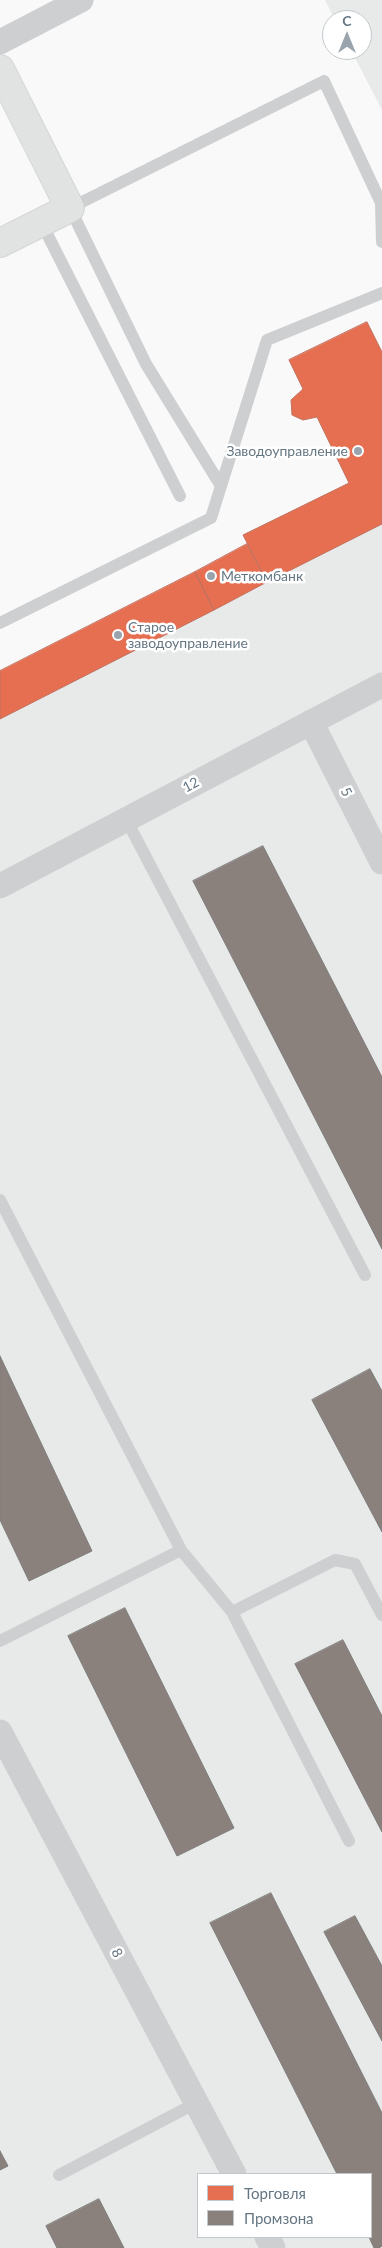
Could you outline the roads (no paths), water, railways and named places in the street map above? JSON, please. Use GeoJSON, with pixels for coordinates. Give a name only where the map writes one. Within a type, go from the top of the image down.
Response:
{"type":"FeatureCollection","features":[{"type":"Feature","properties":{"kind":"street"},"geometry":{"type":"LineString","coordinates":[[0,42],[81,0]]}},
{"type":"Feature","properties":{"kind":"street"},"geometry":{"type":"LineString","coordinates":[[0,69],[70,208],[0,243]]}},
{"type":"Feature","properties":{"kind":"street","name":"12"},"geometry":{"type":"LineString","coordinates":[[0,886],[382,685]]}},
{"type":"Feature","properties":{"kind":"street","name":"5"},"geometry":{"type":"LineString","coordinates":[[311,722],[382,862]]}},
{"type":"Feature","properties":{"kind":"street","name":"8"},"geometry":{"type":"LineString","coordinates":[[0,1732],[233,2173]]}},
{"type":"Feature","properties":{"kind":"lane"},"geometry":{"type":"LineString","coordinates":[[221,486],[146,364],[70,208],[324,81],[381,203],[382,242]]}},
{"type":"Feature","properties":{"kind":"lane"},"geometry":{"type":"LineString","coordinates":[[41,222],[180,496]]}},
{"type":"Feature","properties":{"kind":"lane"},"geometry":{"type":"LineString","coordinates":[[0,623],[211,518],[267,340],[382,293]]}},
{"type":"Feature","properties":{"kind":"lane"},"geometry":{"type":"LineString","coordinates":[[126,820],[364,1275]]}},
{"type":"Feature","properties":{"kind":"lane"},"geometry":{"type":"LineString","coordinates":[[0,1200],[181,1550],[232,1612],[349,1841]]}},
{"type":"Feature","properties":{"kind":"lane"},"geometry":{"type":"LineString","coordinates":[[0,1641],[181,1550]]}},
{"type":"Feature","properties":{"kind":"lane"},"geometry":{"type":"LineString","coordinates":[[232,1612],[335,1560],[355,1564],[382,1615]]}},
{"type":"Feature","properties":{"kind":"lane"},"geometry":{"type":"LineString","coordinates":[[59,2175],[196,2103]]}},
{"type":"Feature","properties":{"kind":"place","name":"Заводоуправление"},"geometry":{"type":"Point","coordinates":[358,451]}},
{"type":"Feature","properties":{"kind":"place","name":"Меткомбанк"},"geometry":{"type":"Point","coordinates":[211,576]}},
{"type":"Feature","properties":{"kind":"place","name":"Старое заводоуправление"},"geometry":{"type":"Point","coordinates":[118,635]}}]}
